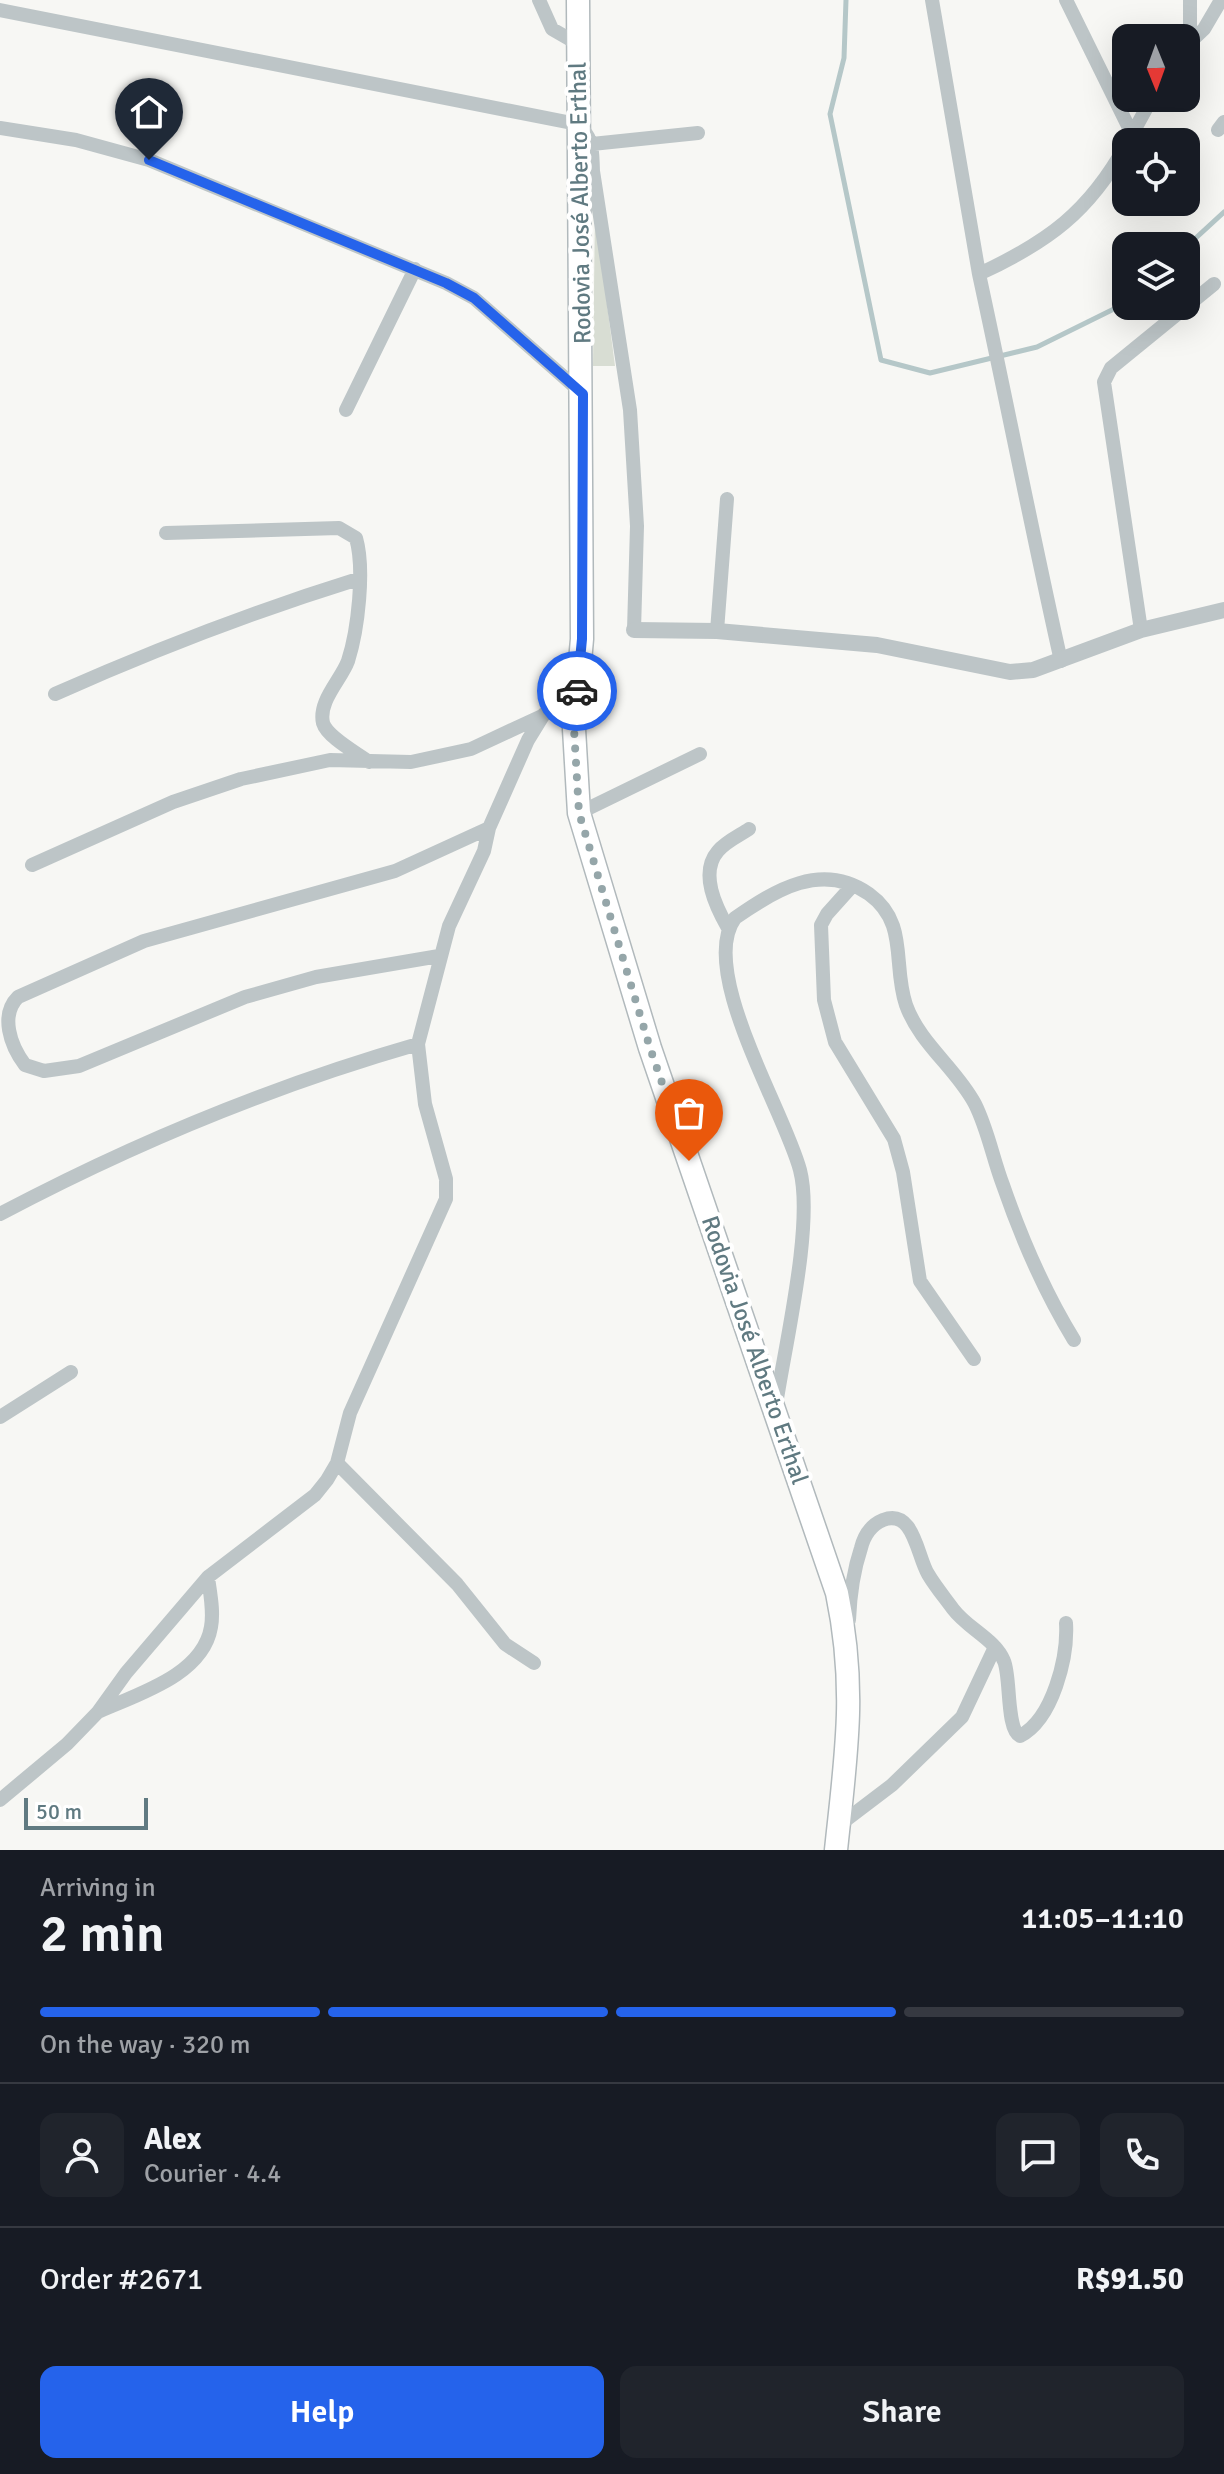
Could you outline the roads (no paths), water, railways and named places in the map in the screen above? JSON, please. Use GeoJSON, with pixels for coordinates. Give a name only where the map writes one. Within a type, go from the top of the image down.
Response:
{"type":"FeatureCollection","features":[{"type":"Feature","properties":{"kind":"main road","name":"Rodovia José Alberto Erthal"},"geometry":{"type":"LineString","coordinates":[[578,0],[577,124],[583,394],[582,639],[574,729],[579,813],[650,1048],[775,1413],[816,1522],[847,1641],[850,1717],[836,1850]]}},
{"type":"Feature","properties":{"kind":"street"},"geometry":{"type":"LineString","coordinates":[[539,0],[552,29],[578,44]]}},
{"type":"Feature","properties":{"kind":"street"},"geometry":{"type":"LineString","coordinates":[[932,0],[979,274],[1000,368],[1016,462],[1061,661]]}},
{"type":"Feature","properties":{"kind":"street"},"geometry":{"type":"LineString","coordinates":[[1066,0],[1124,128]]}},
{"type":"Feature","properties":{"kind":"street"},"geometry":{"type":"LineString","coordinates":[[1189,24],[1190,0]]}},
{"type":"Feature","properties":{"kind":"street"},"geometry":{"type":"LineString","coordinates":[[1200,32],[1221,0]]}},
{"type":"Feature","properties":{"kind":"street"},"geometry":{"type":"LineString","coordinates":[[0,10],[577,124],[592,144],[597,200],[630,410],[637,526],[634,630],[717,631],[877,645],[1010,672],[1033,670],[1141,630],[1224,610]]}},
{"type":"Feature","properties":{"kind":"street"},"geometry":{"type":"LineString","coordinates":[[0,128],[76,140],[149,160],[415,269],[474,298],[583,394]]}},
{"type":"Feature","properties":{"kind":"street"},"geometry":{"type":"LineString","coordinates":[[592,144],[698,133]]}},
{"type":"Feature","properties":{"kind":"street"},"geometry":{"type":"LineString","coordinates":[[979,274],[1020,254],[1077,212],[1105,182],[1112,170]]}},
{"type":"Feature","properties":{"kind":"street"},"geometry":{"type":"LineString","coordinates":[[346,410],[415,269]]}},
{"type":"Feature","properties":{"kind":"street"},"geometry":{"type":"LineString","coordinates":[[1141,630],[1104,382],[1111,368],[1214,284]]}},
{"type":"Feature","properties":{"kind":"street"},"geometry":{"type":"LineString","coordinates":[[717,631],[727,499]]}},
{"type":"Feature","properties":{"kind":"street"},"geometry":{"type":"LineString","coordinates":[[166,533],[339,528],[356,538],[360,557],[355,629],[347,662],[327,699],[322,719],[327,730],[370,762]]}},
{"type":"Feature","properties":{"kind":"street"},"geometry":{"type":"LineString","coordinates":[[55,694],[160,649],[358,579]]}},
{"type":"Feature","properties":{"kind":"street"},"geometry":{"type":"LineString","coordinates":[[32,865],[173,802],[241,779],[330,760],[411,762],[471,749],[544,714],[576,705]]}},
{"type":"Feature","properties":{"kind":"street"},"geometry":{"type":"LineString","coordinates":[[0,1800],[67,1744],[98,1712],[126,1673],[208,1577],[315,1495],[337,1463],[350,1413],[446,1199],[446,1179],[425,1104],[418,1044],[439,956],[484,851],[489,828],[518,760],[544,714]]}},
{"type":"Feature","properties":{"kind":"street"},"geometry":{"type":"LineString","coordinates":[[579,813],[700,754]]}},
{"type":"Feature","properties":{"kind":"street"},"geometry":{"type":"LineString","coordinates":[[439,956],[316,977],[245,997],[79,1066],[56,1071],[25,1065],[16,1053],[4,1017],[8,1005],[18,997],[144,941],[395,871],[489,828]]}},
{"type":"Feature","properties":{"kind":"street"},"geometry":{"type":"LineString","coordinates":[[749,829],[718,850],[713,859],[711,886],[714,901],[728,928],[725,963],[736,1007],[801,1171],[804,1208],[775,1413]]}},
{"type":"Feature","properties":{"kind":"street"},"geometry":{"type":"LineString","coordinates":[[728,928],[758,902],[801,880],[830,880],[853,885],[889,913],[896,926],[906,1004],[931,1049],[959,1078],[975,1103],[1022,1238],[1049,1299],[1074,1340]]}},
{"type":"Feature","properties":{"kind":"street"},"geometry":{"type":"LineString","coordinates":[[853,885],[827,914],[819,939],[824,1000],[831,1028],[835,1042],[894,1139],[903,1172],[914,1263],[920,1281],[932,1303],[974,1359]]}},
{"type":"Feature","properties":{"kind":"street"},"geometry":{"type":"LineString","coordinates":[[0,1214],[58,1183],[244,1099],[318,1073],[418,1044]]}},
{"type":"Feature","properties":{"kind":"street"},"geometry":{"type":"LineString","coordinates":[[0,1417],[71,1372]]}},
{"type":"Feature","properties":{"kind":"street"},"geometry":{"type":"LineString","coordinates":[[337,1463],[457,1584],[505,1644],[534,1663]]}},
{"type":"Feature","properties":{"kind":"street"},"geometry":{"type":"LineString","coordinates":[[847,1641],[853,1580],[864,1536],[878,1522],[890,1518],[903,1521],[913,1533],[927,1572],[962,1620],[995,1647],[1007,1668],[1012,1727],[1020,1736],[1036,1721],[1055,1689],[1064,1662],[1066,1623]]}},
{"type":"Feature","properties":{"kind":"street"},"geometry":{"type":"LineString","coordinates":[[98,1712],[168,1679],[197,1655],[211,1626],[208,1577]]}},
{"type":"Feature","properties":{"kind":"street"},"geometry":{"type":"LineString","coordinates":[[838,1826],[892,1785],[962,1717],[995,1647]]}},
{"type":"Feature","properties":{"kind":"waterway"},"geometry":{"type":"LineString","coordinates":[[846,0],[844,58],[830,114],[881,360],[930,373],[1037,347],[1112,310]]}},
{"type":"Feature","properties":{"kind":"waterway"},"geometry":{"type":"LineString","coordinates":[[1200,234],[1224,212]]}}]}
